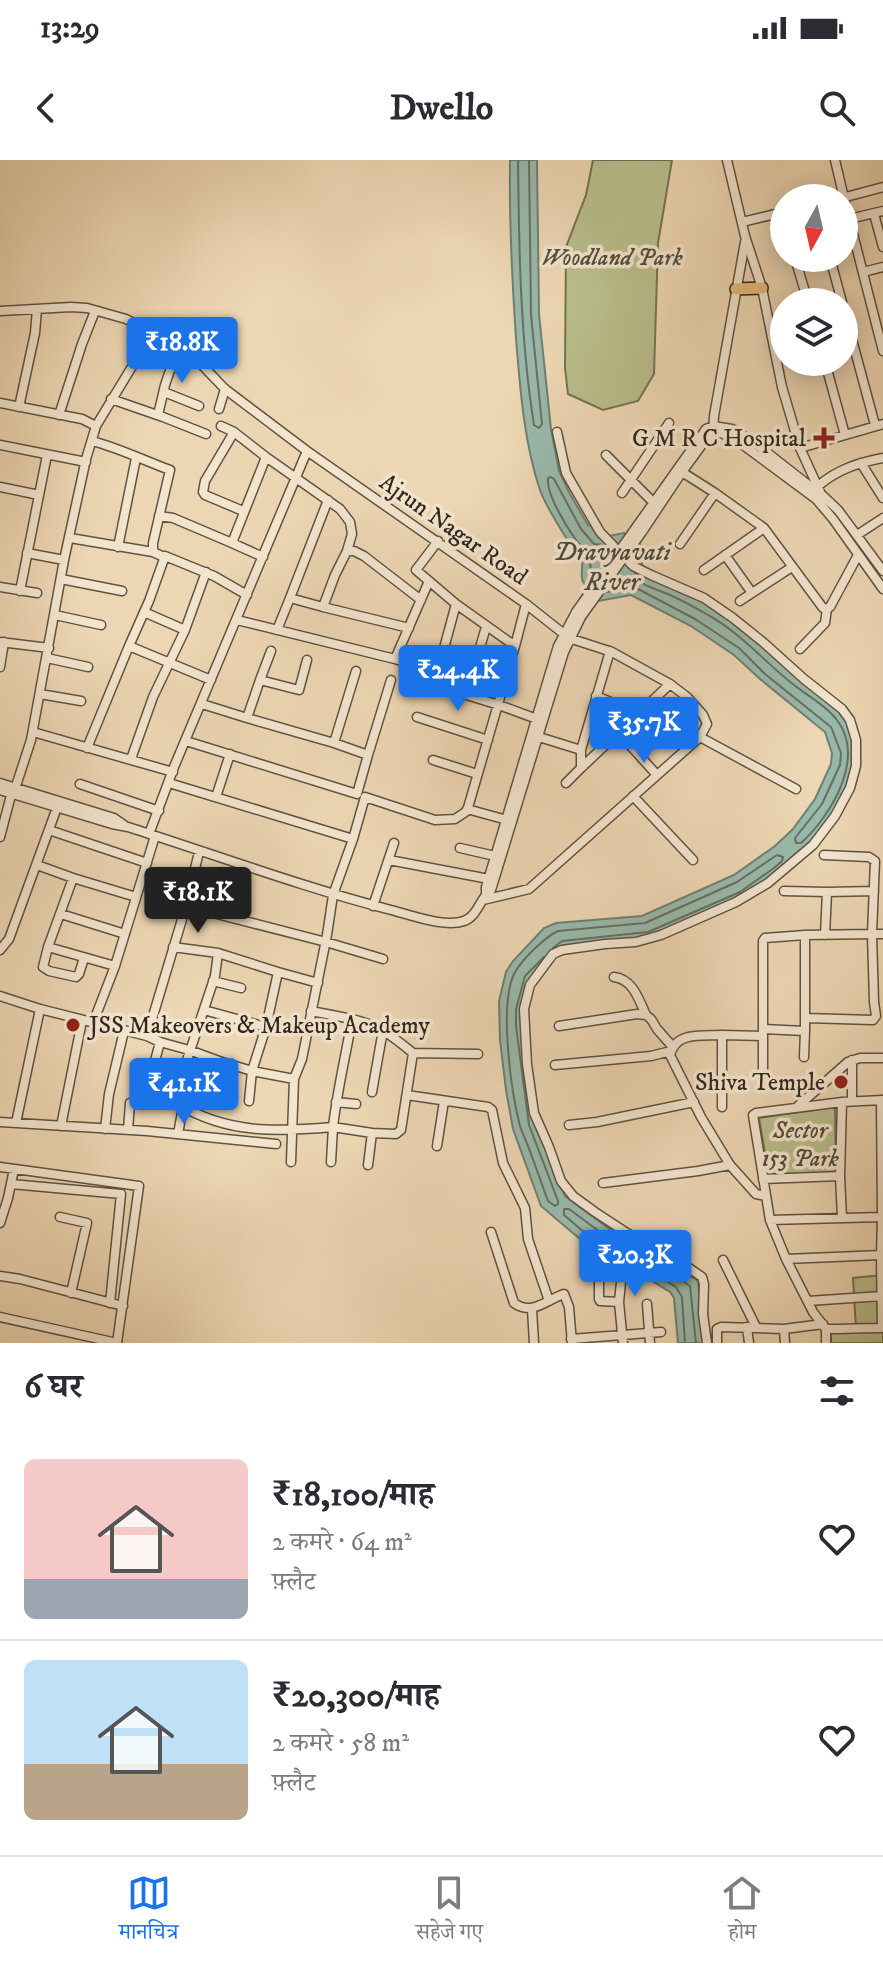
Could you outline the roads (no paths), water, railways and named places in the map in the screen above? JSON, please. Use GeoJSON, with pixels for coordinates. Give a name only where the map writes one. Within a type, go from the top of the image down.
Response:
{"type":"FeatureCollection","features":[{"type":"Feature","properties":{"kind":"main road"},"geometry":{"type":"LineString","coordinates":[[736,289],[762,288]]}},
{"type":"Feature","properties":{"kind":"street"},"geometry":{"type":"LineString","coordinates":[[727,160],[746,240],[762,288],[782,387],[800,448],[820,494],[883,589]]}},
{"type":"Feature","properties":{"kind":"street"},"geometry":{"type":"LineString","coordinates":[[835,160],[840,184]]}},
{"type":"Feature","properties":{"kind":"street"},"geometry":{"type":"LineString","coordinates":[[858,194],[883,187]]}},
{"type":"Feature","properties":{"kind":"street"},"geometry":{"type":"LineString","coordinates":[[858,217],[879,212],[883,247]]}},
{"type":"Feature","properties":{"kind":"street"},"geometry":{"type":"LineString","coordinates":[[742,222],[770,217]]}},
{"type":"Feature","properties":{"kind":"street"},"geometry":{"type":"LineString","coordinates":[[0,793],[113,821],[199,852],[373,906],[424,919],[451,923],[467,921],[484,897],[553,659],[579,614],[713,429],[746,240]]}},
{"type":"Feature","properties":{"kind":"street"},"geometry":{"type":"LineString","coordinates":[[858,253],[883,351]]}},
{"type":"Feature","properties":{"kind":"street"},"geometry":{"type":"LineString","coordinates":[[863,272],[883,267]]}},
{"type":"Feature","properties":{"kind":"street"},"geometry":{"type":"LineString","coordinates":[[870,300],[883,297]]}},
{"type":"Feature","properties":{"kind":"street","name":"Ajrun Nagar Road"},"geometry":{"type":"LineString","coordinates":[[0,311],[71,307],[95,311],[126,319],[178,347],[200,363],[225,389],[307,451],[438,541],[566,636],[610,651],[670,684],[703,715],[707,724],[700,737]]}},
{"type":"Feature","properties":{"kind":"street"},"geometry":{"type":"LineString","coordinates":[[19,407],[37,309]]}},
{"type":"Feature","properties":{"kind":"street"},"geometry":{"type":"LineString","coordinates":[[59,415],[95,311]]}},
{"type":"Feature","properties":{"kind":"street"},"geometry":{"type":"LineString","coordinates":[[17,783],[33,732],[64,560],[96,426],[153,332]]}},
{"type":"Feature","properties":{"kind":"street"},"geometry":{"type":"LineString","coordinates":[[158,415],[178,347]]}},
{"type":"Feature","properties":{"kind":"street"},"geometry":{"type":"LineString","coordinates":[[800,448],[879,425],[858,356]]}},
{"type":"Feature","properties":{"kind":"street"},"geometry":{"type":"LineString","coordinates":[[829,376],[845,435]]}},
{"type":"Feature","properties":{"kind":"street"},"geometry":{"type":"LineString","coordinates":[[219,409],[225,389]]}},
{"type":"Feature","properties":{"kind":"street"},"geometry":{"type":"LineString","coordinates":[[164,392],[199,406]]}},
{"type":"Feature","properties":{"kind":"street"},"geometry":{"type":"LineString","coordinates":[[111,399],[206,434]]}},
{"type":"Feature","properties":{"kind":"street"},"geometry":{"type":"LineString","coordinates":[[0,403],[82,419],[96,426]]}},
{"type":"Feature","properties":{"kind":"street"},"geometry":{"type":"LineString","coordinates":[[622,493],[669,423]]}},
{"type":"Feature","properties":{"kind":"street"},"geometry":{"type":"LineString","coordinates":[[221,426],[234,432],[328,500],[350,522],[352,534],[347,551],[323,607]]}},
{"type":"Feature","properties":{"kind":"street"},"geometry":{"type":"LineString","coordinates":[[640,529],[653,502],[706,429],[713,429],[735,439],[797,484],[820,494],[838,510],[883,571]]}},
{"type":"Feature","properties":{"kind":"street"},"geometry":{"type":"LineString","coordinates":[[234,432],[205,481],[203,492],[243,511]]}},
{"type":"Feature","properties":{"kind":"street"},"geometry":{"type":"LineString","coordinates":[[557,432],[566,473],[600,532],[633,566],[704,598],[754,634],[842,709],[850,720],[856,740],[856,766],[850,788],[835,816],[813,845],[768,883],[736,902],[661,935],[636,942],[578,947],[553,954],[530,985],[524,1009],[534,1113],[561,1181],[573,1196],[595,1212],[702,1277],[707,1343]]}},
{"type":"Feature","properties":{"kind":"street"},"geometry":{"type":"LineString","coordinates":[[92,441],[170,470],[153,552]]}},
{"type":"Feature","properties":{"kind":"street"},"geometry":{"type":"LineString","coordinates":[[0,445],[86,462]]}},
{"type":"Feature","properties":{"kind":"street"},"geometry":{"type":"LineString","coordinates":[[93,1023],[115,966],[173,772],[307,451]]}},
{"type":"Feature","properties":{"kind":"street"},"geometry":{"type":"LineString","coordinates":[[20,591],[47,455]]}},
{"type":"Feature","properties":{"kind":"street"},"geometry":{"type":"LineString","coordinates":[[606,455],[653,502]]}},
{"type":"Feature","properties":{"kind":"street"},"geometry":{"type":"LineString","coordinates":[[232,543],[266,457]]}},
{"type":"Feature","properties":{"kind":"street"},"geometry":{"type":"LineString","coordinates":[[118,547],[136,458]]}},
{"type":"Feature","properties":{"kind":"street"},"geometry":{"type":"LineString","coordinates":[[820,494],[832,474],[883,458]]}},
{"type":"Feature","properties":{"kind":"street"},"geometry":{"type":"LineString","coordinates":[[861,463],[883,498]]}},
{"type":"Feature","properties":{"kind":"street"},"geometry":{"type":"LineString","coordinates":[[682,472],[764,528],[823,608],[827,609]]}},
{"type":"Feature","properties":{"kind":"street"},"geometry":{"type":"LineString","coordinates":[[0,498],[1,487],[39,495]]}},
{"type":"Feature","properties":{"kind":"street"},"geometry":{"type":"LineString","coordinates":[[680,544],[715,493]]}},
{"type":"Feature","properties":{"kind":"street"},"geometry":{"type":"LineString","coordinates":[[277,630],[328,500]]}},
{"type":"Feature","properties":{"kind":"street"},"geometry":{"type":"LineString","coordinates":[[159,516],[173,518],[263,557]]}},
{"type":"Feature","properties":{"kind":"street"},"geometry":{"type":"LineString","coordinates":[[857,535],[883,518]]}},
{"type":"Feature","properties":{"kind":"street"},"geometry":{"type":"LineString","coordinates":[[704,570],[764,528]]}},
{"type":"Feature","properties":{"kind":"street"},"geometry":{"type":"LineString","coordinates":[[70,538],[153,552],[206,572],[247,595]]}},
{"type":"Feature","properties":{"kind":"street"},"geometry":{"type":"LineString","coordinates":[[438,541],[416,570],[456,604],[515,646]]}},
{"type":"Feature","properties":{"kind":"street"},"geometry":{"type":"LineString","coordinates":[[347,551],[364,556],[421,600]]}},
{"type":"Feature","properties":{"kind":"street"},"geometry":{"type":"LineString","coordinates":[[27,553],[64,560]]}},
{"type":"Feature","properties":{"kind":"street"},"geometry":{"type":"LineString","coordinates":[[725,555],[752,593]]}},
{"type":"Feature","properties":{"kind":"street"},"geometry":{"type":"LineString","coordinates":[[800,649],[825,623],[827,609],[858,555]]}},
{"type":"Feature","properties":{"kind":"street"},"geometry":{"type":"LineString","coordinates":[[87,748],[164,557]]}},
{"type":"Feature","properties":{"kind":"street"},"geometry":{"type":"LineString","coordinates":[[740,601],[792,567]]}},
{"type":"Feature","properties":{"kind":"street"},"geometry":{"type":"LineString","coordinates":[[131,759],[153,697],[185,630],[206,572]]}},
{"type":"Feature","properties":{"kind":"street"},"geometry":{"type":"LineString","coordinates":[[61,579],[122,591]]}},
{"type":"Feature","properties":{"kind":"street"},"geometry":{"type":"LineString","coordinates":[[395,659],[429,581]]}},
{"type":"Feature","properties":{"kind":"street"},"geometry":{"type":"LineString","coordinates":[[0,587],[37,593]]}},
{"type":"Feature","properties":{"kind":"street"},"geometry":{"type":"LineString","coordinates":[[290,598],[409,628]]}},
{"type":"Feature","properties":{"kind":"street"},"geometry":{"type":"LineString","coordinates":[[434,685],[456,604]]}},
{"type":"Feature","properties":{"kind":"street"},"geometry":{"type":"LineString","coordinates":[[186,741],[435,820],[455,819],[467,809],[526,604]]}},
{"type":"Feature","properties":{"kind":"street"},"geometry":{"type":"LineString","coordinates":[[144,612],[185,630]]}},
{"type":"Feature","properties":{"kind":"street"},"geometry":{"type":"LineString","coordinates":[[55,615],[101,625]]}},
{"type":"Feature","properties":{"kind":"street"},"geometry":{"type":"LineString","coordinates":[[237,620],[414,665],[413,680],[537,719]]}},
{"type":"Feature","properties":{"kind":"street"},"geometry":{"type":"LineString","coordinates":[[466,695],[486,627]]}},
{"type":"Feature","properties":{"kind":"street"},"geometry":{"type":"LineString","coordinates":[[484,897],[491,890],[539,737],[566,636]]}},
{"type":"Feature","properties":{"kind":"street"},"geometry":{"type":"LineString","coordinates":[[0,667],[2,642],[88,667]]}},
{"type":"Feature","properties":{"kind":"street"},"geometry":{"type":"LineString","coordinates":[[129,646],[211,680]]}},
{"type":"Feature","properties":{"kind":"street"},"geometry":{"type":"LineString","coordinates":[[247,718],[271,651]]}},
{"type":"Feature","properties":{"kind":"street"},"geometry":{"type":"LineString","coordinates":[[581,768],[581,750],[610,651]]}},
{"type":"Feature","properties":{"kind":"street"},"geometry":{"type":"LineString","coordinates":[[260,680],[299,690],[307,660]]}},
{"type":"Feature","properties":{"kind":"street"},"geometry":{"type":"LineString","coordinates":[[334,743],[356,671]]}},
{"type":"Feature","properties":{"kind":"street"},"geometry":{"type":"LineString","coordinates":[[291,1162],[294,1079],[302,1059],[333,895],[353,839],[368,755],[391,680]]}},
{"type":"Feature","properties":{"kind":"street"},"geometry":{"type":"LineString","coordinates":[[566,783],[670,684]]}},
{"type":"Feature","properties":{"kind":"street"},"geometry":{"type":"LineString","coordinates":[[40,694],[81,701]]}},
{"type":"Feature","properties":{"kind":"street"},"geometry":{"type":"LineString","coordinates":[[596,696],[638,713]]}},
{"type":"Feature","properties":{"kind":"street"},"geometry":{"type":"LineString","coordinates":[[202,704],[368,755]]}},
{"type":"Feature","properties":{"kind":"street"},"geometry":{"type":"LineString","coordinates":[[417,717],[488,740]]}},
{"type":"Feature","properties":{"kind":"street"},"geometry":{"type":"LineString","coordinates":[[33,732],[173,772]]}},
{"type":"Feature","properties":{"kind":"street"},"geometry":{"type":"LineString","coordinates":[[619,733],[657,775]]}},
{"type":"Feature","properties":{"kind":"street"},"geometry":{"type":"LineString","coordinates":[[539,737],[581,750]]}},
{"type":"Feature","properties":{"kind":"street"},"geometry":{"type":"LineString","coordinates":[[484,897],[529,889],[700,737],[796,789]]}},
{"type":"Feature","properties":{"kind":"street"},"geometry":{"type":"LineString","coordinates":[[216,797],[230,754]]}},
{"type":"Feature","properties":{"kind":"street"},"geometry":{"type":"LineString","coordinates":[[433,760],[477,774]]}},
{"type":"Feature","properties":{"kind":"street"},"geometry":{"type":"LineString","coordinates":[[0,780],[101,810],[113,821]]}},
{"type":"Feature","properties":{"kind":"street"},"geometry":{"type":"LineString","coordinates":[[0,780],[61,809]]}},
{"type":"Feature","properties":{"kind":"street"},"geometry":{"type":"LineString","coordinates":[[169,783],[353,839]]}},
{"type":"Feature","properties":{"kind":"street"},"geometry":{"type":"LineString","coordinates":[[80,784],[159,811]]}},
{"type":"Feature","properties":{"kind":"street"},"geometry":{"type":"LineString","coordinates":[[0,793],[10,799],[61,809]]}},
{"type":"Feature","properties":{"kind":"street"},"geometry":{"type":"LineString","coordinates":[[633,796],[693,860]]}},
{"type":"Feature","properties":{"kind":"street"},"geometry":{"type":"LineString","coordinates":[[0,837],[10,799]]}},
{"type":"Feature","properties":{"kind":"street"},"geometry":{"type":"LineString","coordinates":[[0,950],[9,939],[49,830],[61,809]]}},
{"type":"Feature","properties":{"kind":"street"},"geometry":{"type":"LineString","coordinates":[[467,809],[507,820]]}},
{"type":"Feature","properties":{"kind":"street"},"geometry":{"type":"LineString","coordinates":[[49,830],[147,863]]}},
{"type":"Feature","properties":{"kind":"street"},"geometry":{"type":"LineString","coordinates":[[373,906],[394,843]]}},
{"type":"Feature","properties":{"kind":"street"},"geometry":{"type":"LineString","coordinates":[[460,848],[495,856]]}},
{"type":"Feature","properties":{"kind":"street"},"geometry":{"type":"LineString","coordinates":[[147,1036],[199,852]]}},
{"type":"Feature","properties":{"kind":"street"},"geometry":{"type":"LineString","coordinates":[[805,1018],[875,1018],[872,934],[875,861],[873,858],[824,855]]}},
{"type":"Feature","properties":{"kind":"street"},"geometry":{"type":"LineString","coordinates":[[389,860],[489,879]]}},
{"type":"Feature","properties":{"kind":"street"},"geometry":{"type":"LineString","coordinates":[[37,865],[136,897]]}},
{"type":"Feature","properties":{"kind":"street"},"geometry":{"type":"LineString","coordinates":[[73,878],[43,967],[77,977],[84,958]]}},
{"type":"Feature","properties":{"kind":"street"},"geometry":{"type":"LineString","coordinates":[[784,891],[874,891]]}},
{"type":"Feature","properties":{"kind":"street"},"geometry":{"type":"LineString","coordinates":[[825,935],[827,892]]}},
{"type":"Feature","properties":{"kind":"street"},"geometry":{"type":"LineString","coordinates":[[186,906],[383,959]]}},
{"type":"Feature","properties":{"kind":"street"},"geometry":{"type":"LineString","coordinates":[[61,914],[125,934]]}},
{"type":"Feature","properties":{"kind":"street"},"geometry":{"type":"LineString","coordinates":[[763,1080],[765,938],[883,934]]}},
{"type":"Feature","properties":{"kind":"street"},"geometry":{"type":"LineString","coordinates":[[804,1057],[805,935]]}},
{"type":"Feature","properties":{"kind":"street"},"geometry":{"type":"LineString","coordinates":[[48,947],[115,966]]}},
{"type":"Feature","properties":{"kind":"street"},"geometry":{"type":"LineString","coordinates":[[173,947],[218,953],[318,983]]}},
{"type":"Feature","properties":{"kind":"street"},"geometry":{"type":"LineString","coordinates":[[182,1075],[213,981],[218,953]]}},
{"type":"Feature","properties":{"kind":"street"},"geometry":{"type":"LineString","coordinates":[[249,1101],[252,1071],[278,972]]}},
{"type":"Feature","properties":{"kind":"street"},"geometry":{"type":"LineString","coordinates":[[614,977],[623,978],[634,990],[646,1015],[672,1049]]}},
{"type":"Feature","properties":{"kind":"street"},"geometry":{"type":"LineString","coordinates":[[213,981],[241,988]]}},
{"type":"Feature","properties":{"kind":"street"},"geometry":{"type":"LineString","coordinates":[[0,998],[147,1036],[252,1071],[294,1079]]}},
{"type":"Feature","properties":{"kind":"street"},"geometry":{"type":"LineString","coordinates":[[16,1123],[40,1009]]}},
{"type":"Feature","properties":{"kind":"street"},"geometry":{"type":"LineString","coordinates":[[204,1010],[266,1027]]}},
{"type":"Feature","properties":{"kind":"street"},"geometry":{"type":"LineString","coordinates":[[311,1011],[371,1024],[413,1053],[478,1054]]}},
{"type":"Feature","properties":{"kind":"street"},"geometry":{"type":"LineString","coordinates":[[559,1026],[646,1015]]}},
{"type":"Feature","properties":{"kind":"street"},"geometry":{"type":"LineString","coordinates":[[331,1162],[336,1102],[352,1019]]}},
{"type":"Feature","properties":{"kind":"street"},"geometry":{"type":"LineString","coordinates":[[61,1126],[82,1021]]}},
{"type":"Feature","properties":{"kind":"street"},"geometry":{"type":"LineString","coordinates":[[372,1092],[383,1030]]}},
{"type":"Feature","properties":{"kind":"street"},"geometry":{"type":"LineString","coordinates":[[105,1129],[109,1094],[124,1031]]}},
{"type":"Feature","properties":{"kind":"street"},"geometry":{"type":"LineString","coordinates":[[766,1196],[756,1194],[730,1165],[670,1055],[684,1036],[805,1031]]}},
{"type":"Feature","properties":{"kind":"street"},"geometry":{"type":"LineString","coordinates":[[722,1035],[722,1107]]}},
{"type":"Feature","properties":{"kind":"street"},"geometry":{"type":"LineString","coordinates":[[160,1042],[153,1072],[154,1083],[161,1093],[215,1121],[269,1131],[333,1127],[372,1133],[399,1133],[413,1053]]}},
{"type":"Feature","properties":{"kind":"street"},"geometry":{"type":"LineString","coordinates":[[555,1065],[651,1056],[672,1049]]}},
{"type":"Feature","properties":{"kind":"street"},"geometry":{"type":"LineString","coordinates":[[798,1106],[852,1060],[883,1058]]}},
{"type":"Feature","properties":{"kind":"street"},"geometry":{"type":"LineString","coordinates":[[852,1060],[852,1101]]}},
{"type":"Feature","properties":{"kind":"street"},"geometry":{"type":"LineString","coordinates":[[212,1087],[219,1061]]}},
{"type":"Feature","properties":{"kind":"street"},"geometry":{"type":"LineString","coordinates":[[407,1095],[488,1107],[494,1113],[503,1163],[525,1208],[528,1239],[549,1301]]}},
{"type":"Feature","properties":{"kind":"street"},"geometry":{"type":"LineString","coordinates":[[717,1343],[717,1329],[721,1327],[784,1329],[824,1326],[883,1328],[882,1100],[798,1106],[753,1115],[770,1220],[786,1259],[813,1312],[824,1326],[826,1343]]}},
{"type":"Feature","properties":{"kind":"street"},"geometry":{"type":"LineString","coordinates":[[437,1146],[444,1101]]}},
{"type":"Feature","properties":{"kind":"street"},"geometry":{"type":"LineString","coordinates":[[336,1102],[356,1104]]}},
{"type":"Feature","properties":{"kind":"street"},"geometry":{"type":"LineString","coordinates":[[569,1125],[694,1102]]}},
{"type":"Feature","properties":{"kind":"street"},"geometry":{"type":"LineString","coordinates":[[842,1102],[842,1218]]}},
{"type":"Feature","properties":{"kind":"street"},"geometry":{"type":"LineString","coordinates":[[128,1130],[130,1103]]}},
{"type":"Feature","properties":{"kind":"street"},"geometry":{"type":"LineString","coordinates":[[178,1134],[183,1107]]}},
{"type":"Feature","properties":{"kind":"street"},"geometry":{"type":"LineString","coordinates":[[0,1122],[276,1144]]}},
{"type":"Feature","properties":{"kind":"street"},"geometry":{"type":"LineString","coordinates":[[368,1165],[372,1133]]}},
{"type":"Feature","properties":{"kind":"street"},"geometry":{"type":"LineString","coordinates":[[603,1183],[730,1165]]}},
{"type":"Feature","properties":{"kind":"street"},"geometry":{"type":"LineString","coordinates":[[0,1167],[139,1186],[117,1343],[0,1317]]}},
{"type":"Feature","properties":{"kind":"street"},"geometry":{"type":"LineString","coordinates":[[0,1223],[14,1169]]}},
{"type":"Feature","properties":{"kind":"street"},"geometry":{"type":"LineString","coordinates":[[763,1179],[840,1176]]}},
{"type":"Feature","properties":{"kind":"street"},"geometry":{"type":"LineString","coordinates":[[100,1192],[101,1181]]}},
{"type":"Feature","properties":{"kind":"street"},"geometry":{"type":"LineString","coordinates":[[11,1184],[121,1194],[110,1303]]}},
{"type":"Feature","properties":{"kind":"street"},"geometry":{"type":"LineString","coordinates":[[60,1217],[87,1223],[71,1293]]}},
{"type":"Feature","properties":{"kind":"street"},"geometry":{"type":"LineString","coordinates":[[770,1220],[882,1217]]}},
{"type":"Feature","properties":{"kind":"street"},"geometry":{"type":"LineString","coordinates":[[491,1232],[514,1303],[521,1308],[532,1309],[564,1294],[569,1307],[572,1341],[622,1339],[661,1332]]}},
{"type":"Feature","properties":{"kind":"street"},"geometry":{"type":"LineString","coordinates":[[786,1259],[881,1255]]}},
{"type":"Feature","properties":{"kind":"street"},"geometry":{"type":"LineString","coordinates":[[723,1260],[752,1327],[749,1343]]}},
{"type":"Feature","properties":{"kind":"street"},"geometry":{"type":"LineString","coordinates":[[0,1276],[123,1306]]}},
{"type":"Feature","properties":{"kind":"street"},"geometry":{"type":"LineString","coordinates":[[599,1277],[600,1301],[619,1302]]}},
{"type":"Feature","properties":{"kind":"street"},"geometry":{"type":"LineString","coordinates":[[621,1282],[622,1339]]}},
{"type":"Feature","properties":{"kind":"street"},"geometry":{"type":"LineString","coordinates":[[808,1301],[882,1296]]}},
{"type":"Feature","properties":{"kind":"street"},"geometry":{"type":"LineString","coordinates":[[647,1304],[650,1343]]}},
{"type":"Feature","properties":{"kind":"street"},"geometry":{"type":"LineString","coordinates":[[532,1309],[534,1343]]}},
{"type":"Feature","properties":{"kind":"street"},"geometry":{"type":"LineString","coordinates":[[784,1329],[785,1343]]}},
{"type":"Feature","properties":{"kind":"water","name":"Dravyavati River"},"geometry":{"type":"Polygon","coordinates":[[[510,160],[537,160],[539,314],[551,429],[559,471],[588,525],[599,538],[624,533],[640,543],[643,575],[716,609],[742,627],[841,712],[853,733],[856,761],[846,793],[812,844],[744,899],[650,940],[563,949],[533,979],[524,1011],[536,1123],[565,1196],[623,1239],[652,1251],[698,1281],[704,1343],[678,1343],[674,1298],[670,1292],[594,1251],[541,1206],[513,1129],[500,1040],[499,1001],[506,972],[544,928],[556,923],[642,916],[734,875],[775,846],[793,829],[815,799],[831,764],[832,753],[825,732],[734,655],[691,626],[631,595],[598,601],[598,596],[584,583],[583,557],[570,544],[544,500],[526,434],[515,316],[510,160]]]}},
{"type":"Feature","properties":{"kind":"place","name":"G M R C Hospital"},"geometry":{"type":"Point","coordinates":[824,438]}},
{"type":"Feature","properties":{"kind":"place","name":"JSS Makeovers & Makeup Academy"},"geometry":{"type":"Point","coordinates":[73,1025]}},
{"type":"Feature","properties":{"kind":"place","name":"Shiva Temple"},"geometry":{"type":"Point","coordinates":[841,1082]}},
{"type":"Feature","properties":{"kind":"park label","name":"Woodland Park"},"geometry":{"type":"Point","coordinates":[612,257]}},
{"type":"Feature","properties":{"kind":"park label","name":"Sector 153 Park"},"geometry":{"type":"Point","coordinates":[800,1144]}}]}
